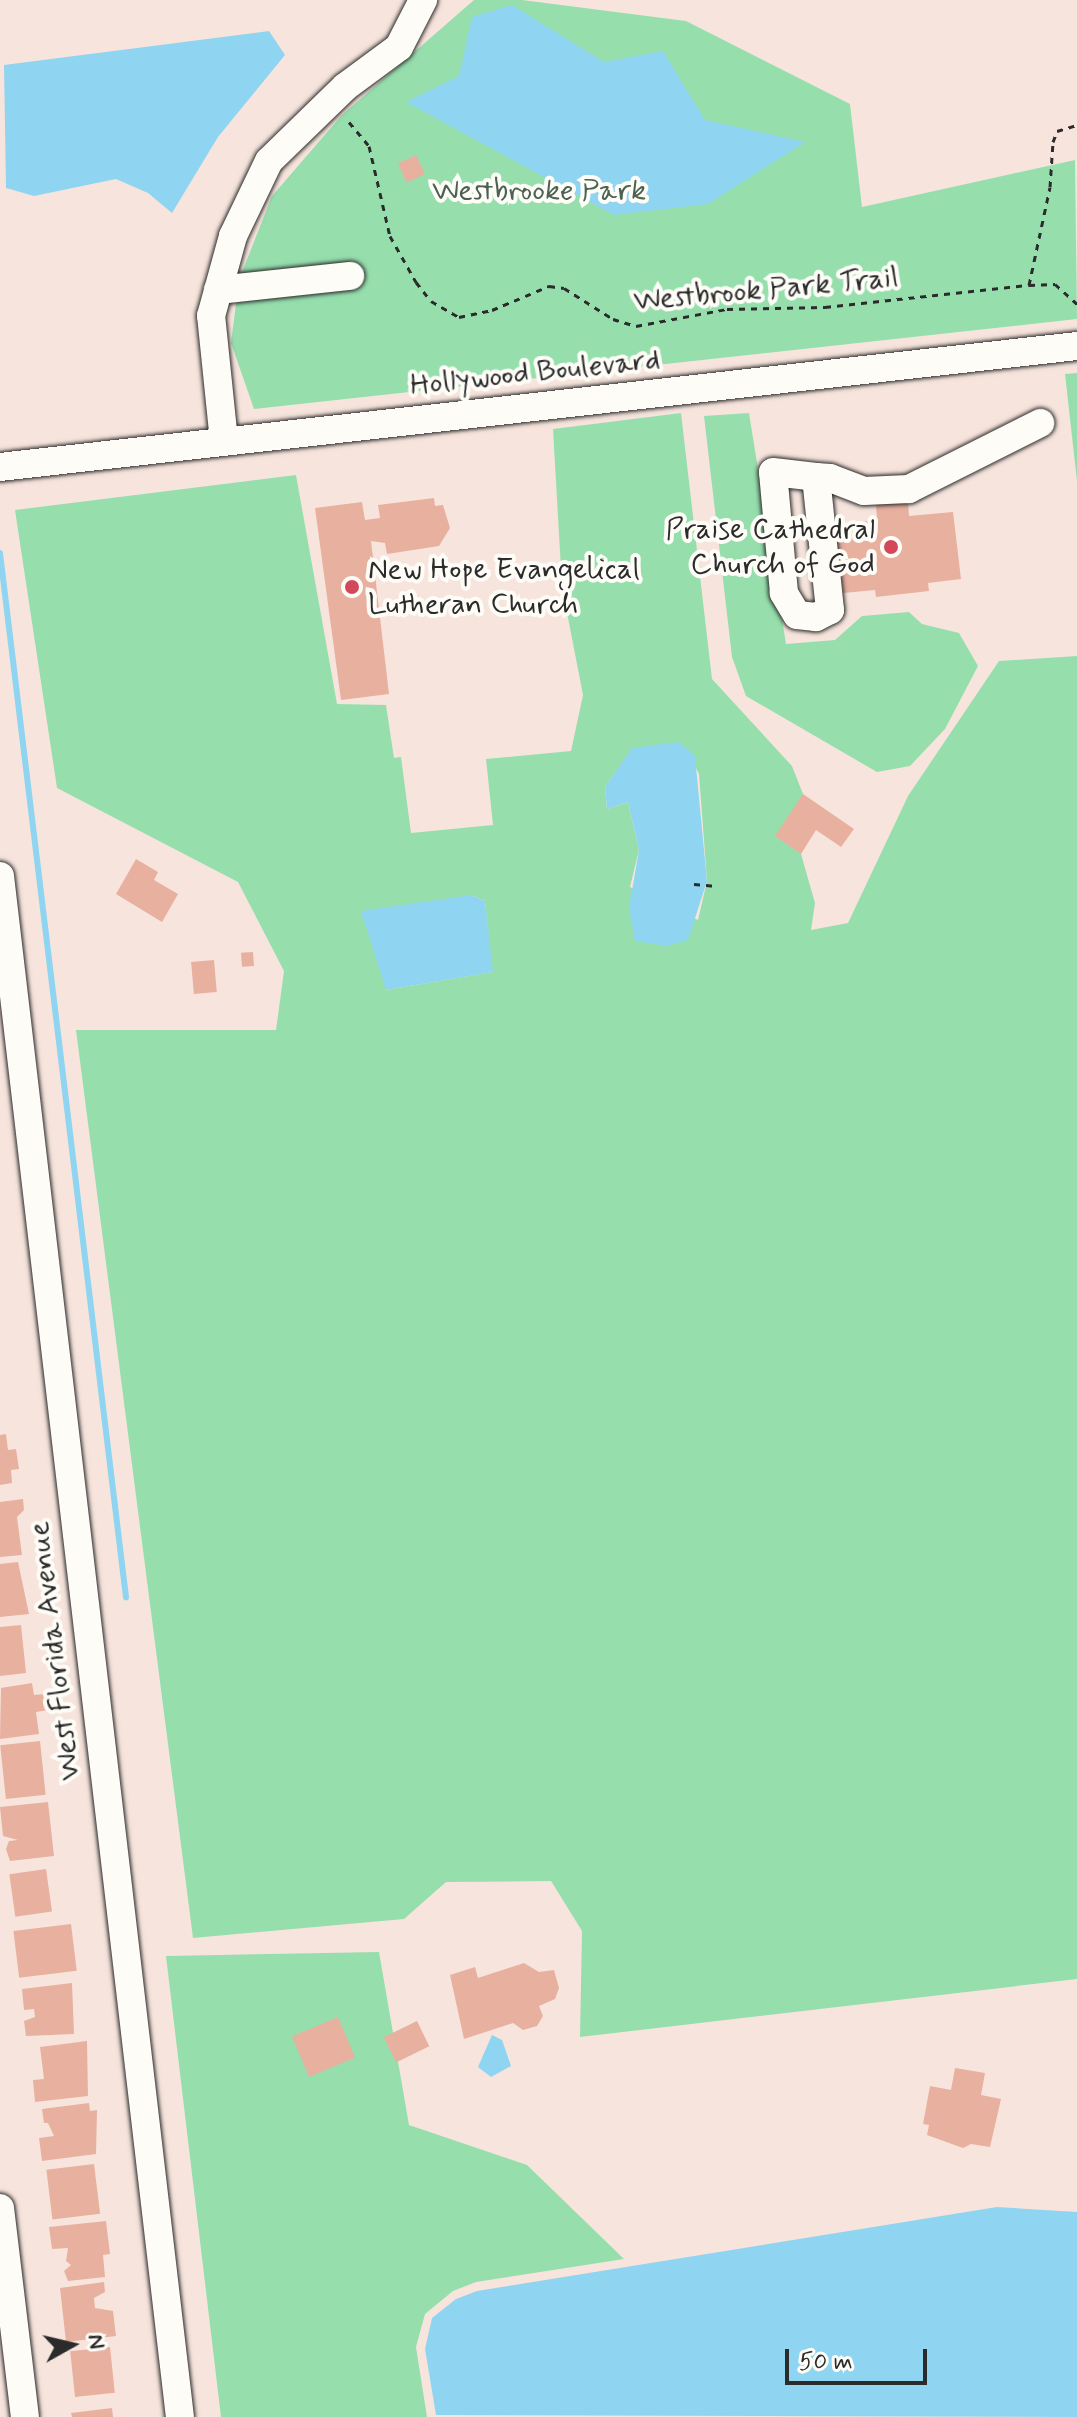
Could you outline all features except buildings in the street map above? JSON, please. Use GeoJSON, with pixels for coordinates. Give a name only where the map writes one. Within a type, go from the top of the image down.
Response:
{"type":"FeatureCollection","features":[{"type":"Feature","properties":{"kind":"street"},"geometry":{"type":"LineString","coordinates":[[224,441],[211,316],[233,236],[269,161],[345,87],[399,47],[423,0]]}},
{"type":"Feature","properties":{"kind":"street"},"geometry":{"type":"LineString","coordinates":[[218,290],[350,276]]}},
{"type":"Feature","properties":{"kind":"street","name":"Hollywood Boulevard"},"geometry":{"type":"LineString","coordinates":[[0,467],[1077,346]]}},
{"type":"Feature","properties":{"kind":"street"},"geometry":{"type":"LineString","coordinates":[[816,477],[830,610],[816,617],[797,615],[784,593],[773,472],[816,477],[864,491],[909,489],[1040,423]]}},
{"type":"Feature","properties":{"kind":"street","name":"West Florida Avenue"},"geometry":{"type":"LineString","coordinates":[[0,876],[180,2417]]}},
{"type":"Feature","properties":{"kind":"street"},"geometry":{"type":"LineString","coordinates":[[0,2208],[25,2417]]}},
{"type":"Feature","properties":{"kind":"path","name":"Westbrook Park Trail"},"geometry":{"type":"LineString","coordinates":[[349,122],[369,146],[390,236],[431,301],[459,317],[492,310],[549,286],[577,294],[613,319],[656,326],[727,309],[825,307],[1029,285],[1055,284],[1077,304]]}},
{"type":"Feature","properties":{"kind":"path"},"geometry":{"type":"LineString","coordinates":[[1029,285],[1050,187],[1053,142],[1057,131],[1077,125]]}},
{"type":"Feature","properties":{"kind":"path"},"geometry":{"type":"LineString","coordinates":[[694,884],[717,886]]}},
{"type":"Feature","properties":{"kind":"green space","name":"Westbrooke Park"},"geometry":{"type":"Polygon","coordinates":[[[474,0],[522,0],[686,21],[850,104],[862,207],[1075,160],[1077,319],[254,409],[231,343],[239,280],[272,196],[342,115],[474,0]]]}},
{"type":"Feature","properties":{"kind":"green space"},"geometry":{"type":"Polygon","coordinates":[[[1077,373],[1077,481],[1065,374],[1077,373]]]}},
{"type":"Feature","properties":{"kind":"green space"},"geometry":{"type":"Polygon","coordinates":[[[681,413],[712,679],[792,766],[803,794],[801,854],[815,903],[811,930],[848,923],[908,796],[999,661],[1077,656],[1077,1979],[580,2037],[582,1931],[551,1881],[446,1882],[404,1919],[193,1938],[76,1030],[276,1030],[284,971],[238,882],[57,788],[15,510],[296,475],[337,704],[386,705],[394,758],[401,757],[411,833],[493,825],[486,759],[571,751],[583,695],[562,587],[553,429],[681,413]],[[632,749],[605,787],[607,809],[628,802],[639,850],[630,887],[698,920],[707,881],[699,774],[693,762],[632,749]],[[471,895],[386,990],[492,972],[485,901],[471,895]]]}},
{"type":"Feature","properties":{"kind":"green space"},"geometry":{"type":"Polygon","coordinates":[[[749,413],[786,644],[835,640],[862,616],[909,612],[922,624],[959,633],[978,666],[945,729],[910,766],[877,772],[746,696],[732,657],[704,416],[749,413]]]}},
{"type":"Feature","properties":{"kind":"green space"},"geometry":{"type":"Polygon","coordinates":[[[379,1952],[409,2125],[527,2165],[624,2259],[476,2282],[453,2291],[425,2314],[416,2347],[427,2417],[221,2417],[166,1956],[379,1952]]]}},
{"type":"Feature","properties":{"kind":"water"},"geometry":{"type":"Polygon","coordinates":[[[512,5],[604,62],[663,51],[705,120],[805,142],[708,204],[614,215],[406,102],[459,76],[472,17],[512,5]]]}},
{"type":"Feature","properties":{"kind":"water"},"geometry":{"type":"Polygon","coordinates":[[[269,31],[285,55],[218,137],[172,213],[148,193],[116,179],[34,196],[6,188],[4,65],[269,31]]]}},
{"type":"Feature","properties":{"kind":"water"},"geometry":{"type":"Polygon","coordinates":[[[679,742],[695,756],[707,881],[688,940],[667,946],[635,941],[629,908],[639,850],[628,802],[607,809],[605,787],[632,748],[679,742]]]}},
{"type":"Feature","properties":{"kind":"water"},"geometry":{"type":"Polygon","coordinates":[[[471,895],[485,901],[493,972],[386,990],[361,911],[471,895]]]}},
{"type":"Feature","properties":{"kind":"water"},"geometry":{"type":"Polygon","coordinates":[[[492,2035],[502,2040],[511,2066],[491,2077],[478,2067],[492,2035]]]}},
{"type":"Feature","properties":{"kind":"water"},"geometry":{"type":"Polygon","coordinates":[[[997,2207],[1077,2212],[1077,2417],[436,2415],[425,2349],[432,2318],[456,2299],[477,2291],[997,2207]]]}},
{"type":"Feature","properties":{"kind":"waterway"},"geometry":{"type":"LineString","coordinates":[[0,553],[126,1597]]}},
{"type":"Feature","properties":{"kind":"place","name":"Praise Cathedral Church of God"},"geometry":{"type":"Point","coordinates":[891,547]}},
{"type":"Feature","properties":{"kind":"place","name":"New Hope Evangelical Lutheran Church"},"geometry":{"type":"Point","coordinates":[352,587]}}]}
